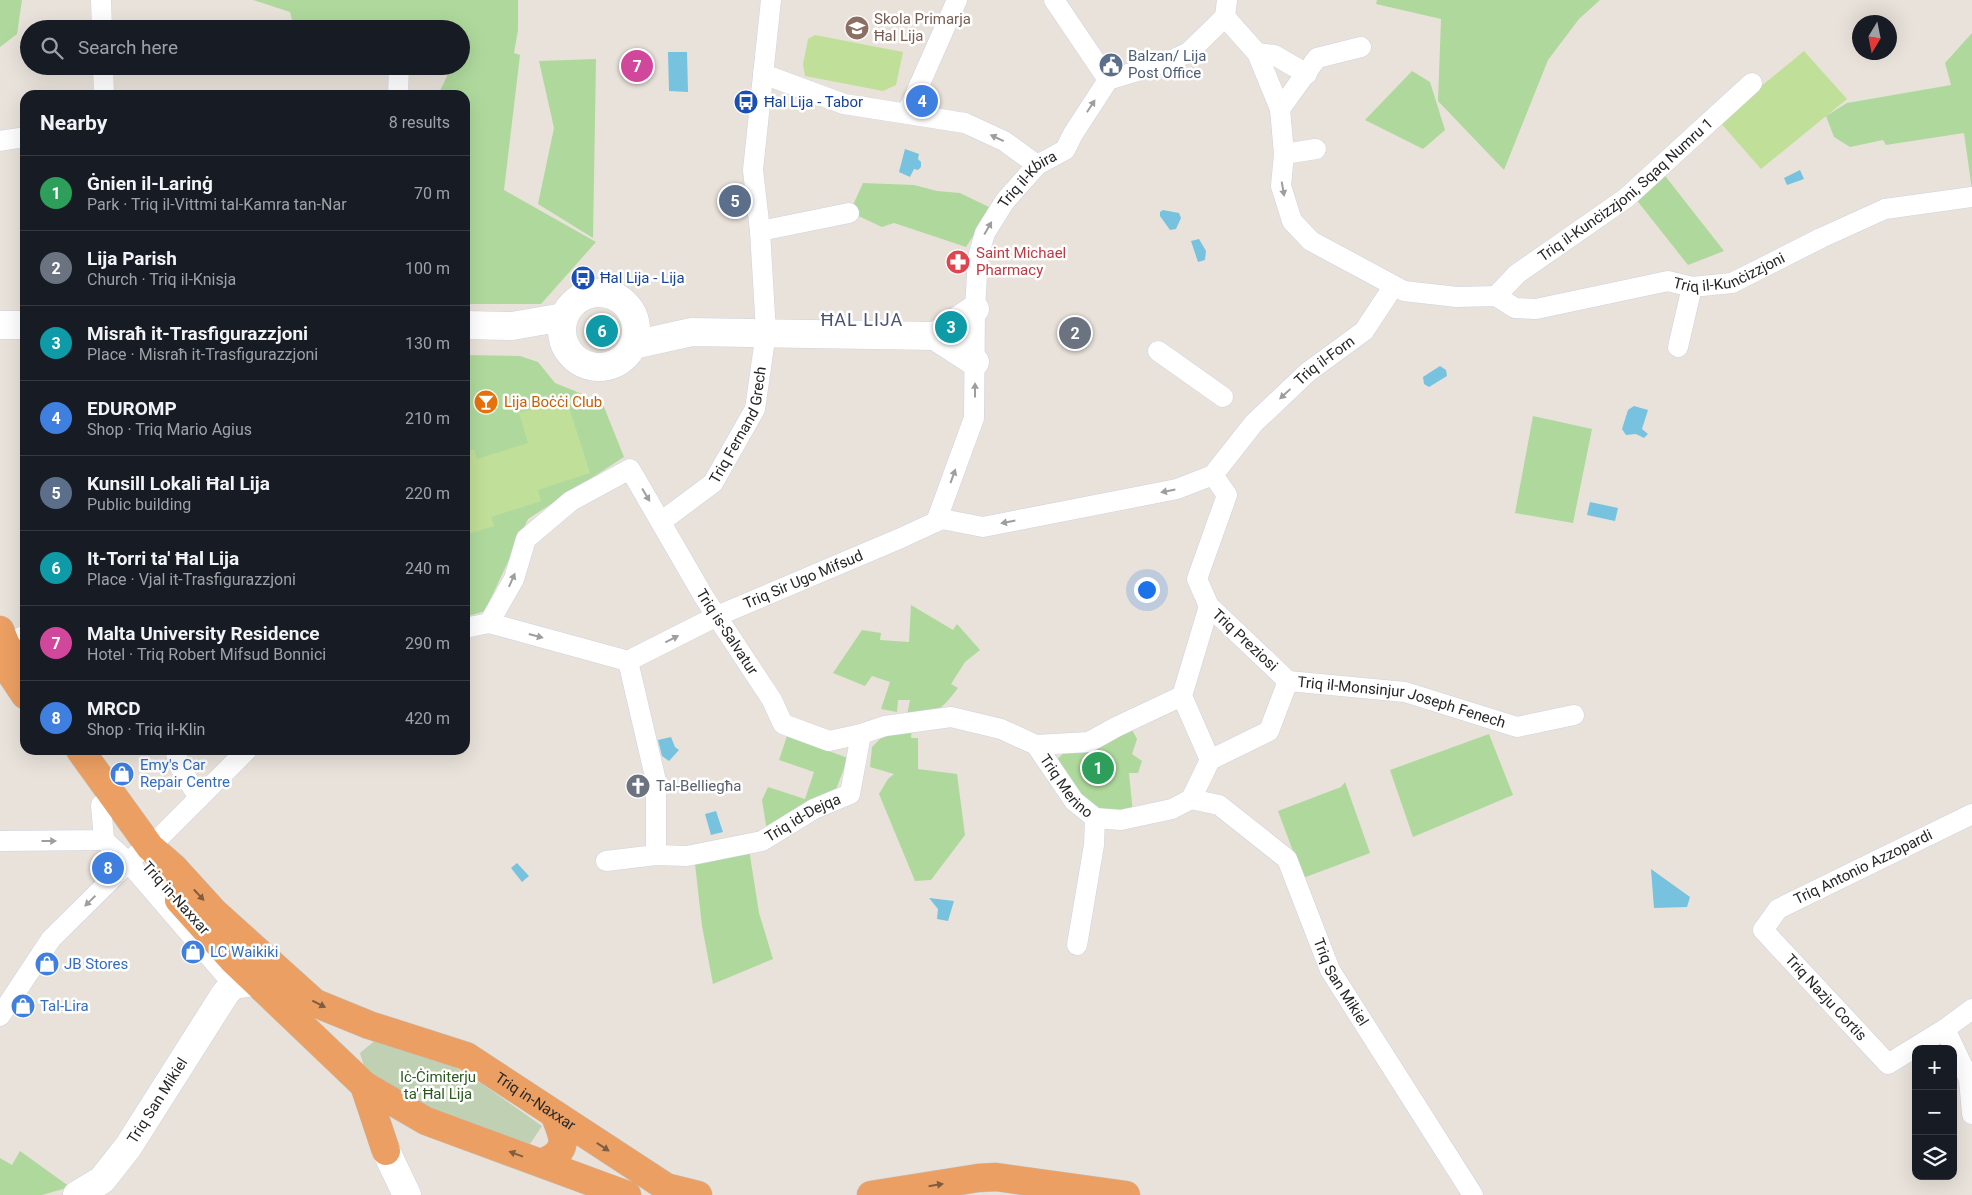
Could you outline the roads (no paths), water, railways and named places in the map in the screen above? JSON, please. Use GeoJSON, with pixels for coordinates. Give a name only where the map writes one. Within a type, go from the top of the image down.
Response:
{"type":"FeatureCollection","features":[{"type":"Feature","properties":{"kind":"highway"},"geometry":{"type":"LineString","coordinates":[[8,642],[16,682]]}},
{"type":"Feature","properties":{"kind":"highway","name":"Triq in-Naxxar"},"geometry":{"type":"LineString","coordinates":[[66,755],[228,977],[255,982],[357,1079],[426,1121],[627,1195]]}},
{"type":"Feature","properties":{"kind":"highway","name":"Triq in-Naxxar"},"geometry":{"type":"LineString","coordinates":[[83,755],[139,855],[174,868],[214,912],[315,1003],[369,1025],[466,1056],[666,1187],[698,1195]]}},
{"type":"Feature","properties":{"kind":"highway"},"geometry":{"type":"LineString","coordinates":[[369,1025],[355,1027],[343,1050],[357,1079],[386,1151]]}},
{"type":"Feature","properties":{"kind":"highway"},"geometry":{"type":"LineString","coordinates":[[542,1163],[554,1158],[562,1146],[564,1137],[556,1116]]}},
{"type":"Feature","properties":{"kind":"highway"},"geometry":{"type":"LineString","coordinates":[[386,1151],[394,1133],[426,1121]]}},
{"type":"Feature","properties":{"kind":"highway"},"geometry":{"type":"LineString","coordinates":[[871,1195],[978,1178],[996,1177],[1126,1195]]}},
{"type":"Feature","properties":{"kind":"street"},"geometry":{"type":"LineString","coordinates":[[101,0],[102,20]]}},
{"type":"Feature","properties":{"kind":"street","name":"Triq Fernand Grech"},"geometry":{"type":"LineString","coordinates":[[662,521],[714,483],[755,409],[766,332],[760,231],[753,170],[771,0]]}},
{"type":"Feature","properties":{"kind":"street"},"geometry":{"type":"LineString","coordinates":[[906,113],[957,0]]}},
{"type":"Feature","properties":{"kind":"street"},"geometry":{"type":"LineString","coordinates":[[1054,0],[1108,80],[1170,61],[1189,52],[1226,9],[1257,53],[1280,109],[1284,154],[1281,186],[1292,221],[1311,241],[1393,287],[1404,291],[1457,297],[1496,296]]}},
{"type":"Feature","properties":{"kind":"street"},"geometry":{"type":"LineString","coordinates":[[1280,109],[1317,58],[1361,47]]}},
{"type":"Feature","properties":{"kind":"street"},"geometry":{"type":"LineString","coordinates":[[1257,53],[1274,55],[1307,74]]}},
{"type":"Feature","properties":{"kind":"street"},"geometry":{"type":"LineString","coordinates":[[764,74],[844,104],[965,123],[1004,141],[1037,165]]}},
{"type":"Feature","properties":{"kind":"street"},"geometry":{"type":"LineString","coordinates":[[103,75],[104,90]]}},
{"type":"Feature","properties":{"kind":"street"},"geometry":{"type":"LineString","coordinates":[[398,90],[399,75]]}},
{"type":"Feature","properties":{"kind":"street","name":"Triq il-Kbira"},"geometry":{"type":"LineString","coordinates":[[975,309],[978,257],[985,233],[1005,201],[1037,165],[1065,150],[1073,134],[1108,80]]}},
{"type":"Feature","properties":{"kind":"street","name":"Triq il-Kunċizzjoni, Sqaq Numru 1"},"geometry":{"type":"LineString","coordinates":[[1496,296],[1518,274],[1626,198],[1752,83]]}},
{"type":"Feature","properties":{"kind":"street"},"geometry":{"type":"LineString","coordinates":[[0,141],[20,138]]}},
{"type":"Feature","properties":{"kind":"street"},"geometry":{"type":"LineString","coordinates":[[1284,154],[1316,149]]}},
{"type":"Feature","properties":{"kind":"street","name":"Triq il-Kunċizzjoni"},"geometry":{"type":"LineString","coordinates":[[1496,296],[1515,308],[1536,309],[1668,281],[1692,287],[1732,284],[1829,234],[1885,209],[1972,197]]}},
{"type":"Feature","properties":{"kind":"street"},"geometry":{"type":"LineString","coordinates":[[760,231],[849,213]]}},
{"type":"Feature","properties":{"kind":"street","name":"Triq il-Forn"},"geometry":{"type":"LineString","coordinates":[[936,522],[942,519],[983,527],[1178,489],[1213,475],[1254,423],[1308,372],[1364,331],[1393,287]]}},
{"type":"Feature","properties":{"kind":"street"},"geometry":{"type":"LineString","coordinates":[[1678,347],[1692,287]]}},
{"type":"Feature","properties":{"kind":"street"},"geometry":{"type":"LineString","coordinates":[[593,293],[602,293],[617,298],[627,306],[633,316],[636,328],[633,344],[622,360],[600,368],[588,366],[577,361],[569,353],[563,329],[570,306],[580,298],[593,293]]}},
{"type":"Feature","properties":{"kind":"street"},"geometry":{"type":"LineString","coordinates":[[935,336],[975,309]]}},
{"type":"Feature","properties":{"kind":"street"},"geometry":{"type":"LineString","coordinates":[[936,522],[974,418],[975,309]]}},
{"type":"Feature","properties":{"kind":"street"},"geometry":{"type":"LineString","coordinates":[[633,316],[692,332]]}},
{"type":"Feature","properties":{"kind":"street"},"geometry":{"type":"LineString","coordinates":[[0,325],[20,325]]}},
{"type":"Feature","properties":{"kind":"street"},"geometry":{"type":"LineString","coordinates":[[470,325],[563,329]]}},
{"type":"Feature","properties":{"kind":"street"},"geometry":{"type":"LineString","coordinates":[[633,344],[692,332],[935,336],[975,362]]}},
{"type":"Feature","properties":{"kind":"street"},"geometry":{"type":"LineString","coordinates":[[1158,351],[1223,397]]}},
{"type":"Feature","properties":{"kind":"street","name":"Triq is-Salvatur"},"geometry":{"type":"LineString","coordinates":[[489,624],[514,579],[526,539],[570,501],[630,468],[704,597],[772,700],[783,724],[829,741],[861,734]]}},
{"type":"Feature","properties":{"kind":"street","name":"Triq Preziosi"},"geometry":{"type":"LineString","coordinates":[[1210,760],[1269,730],[1288,681],[1209,606],[1197,579],[1226,495],[1213,475]]}},
{"type":"Feature","properties":{"kind":"street","name":"Triq Sir Ugo Mifsud"},"geometry":{"type":"LineString","coordinates":[[628,661],[717,616],[936,522]]}},
{"type":"Feature","properties":{"kind":"street"},"geometry":{"type":"LineString","coordinates":[[1191,799],[1210,760],[1182,696],[1209,606]]}},
{"type":"Feature","properties":{"kind":"street"},"geometry":{"type":"LineString","coordinates":[[470,627],[489,624],[628,661],[656,781],[656,855]]}},
{"type":"Feature","properties":{"kind":"street","name":"Triq il-Monsinjur Joseph Fenech"},"geometry":{"type":"LineString","coordinates":[[1288,681],[1405,692],[1517,727],[1574,716]]}},
{"type":"Feature","properties":{"kind":"street"},"geometry":{"type":"LineString","coordinates":[[1036,745],[1089,742],[1182,696]]}},
{"type":"Feature","properties":{"kind":"street","name":"Triq Merino"},"geometry":{"type":"LineString","coordinates":[[861,734],[885,726],[951,717],[1002,729],[1036,745],[1074,801],[1095,818],[1121,820],[1172,809],[1191,799]]}},
{"type":"Feature","properties":{"kind":"street","name":"Triq id-Dejqa"},"geometry":{"type":"LineString","coordinates":[[606,861],[656,855],[687,856],[762,841],[814,809],[850,794],[861,734]]}},
{"type":"Feature","properties":{"kind":"street"},"geometry":{"type":"LineString","coordinates":[[176,755],[180,767],[199,798]]}},
{"type":"Feature","properties":{"kind":"street"},"geometry":{"type":"LineString","coordinates":[[0,1015],[51,939],[242,755]]}},
{"type":"Feature","properties":{"kind":"street","name":"Triq San Mikiel"},"geometry":{"type":"LineString","coordinates":[[1191,799],[1219,805],[1287,859],[1330,970],[1473,1195]]}},
{"type":"Feature","properties":{"kind":"street"},"geometry":{"type":"LineString","coordinates":[[0,841],[104,840],[101,805]]}},
{"type":"Feature","properties":{"kind":"street","name":"Triq Antonio Azzopardi"},"geometry":{"type":"LineString","coordinates":[[1763,930],[1778,909],[1972,814]]}},
{"type":"Feature","properties":{"kind":"street"},"geometry":{"type":"LineString","coordinates":[[1077,945],[1094,845],[1095,818]]}},
{"type":"Feature","properties":{"kind":"street","name":"Triq in-Naxxar"},"geometry":{"type":"LineString","coordinates":[[104,840],[139,855]]}},
{"type":"Feature","properties":{"kind":"street","name":"Triq Nazju Cortis"},"geometry":{"type":"LineString","coordinates":[[1763,930],[1888,1064],[1945,1028]]}},
{"type":"Feature","properties":{"kind":"street","name":"Triq San Mikiel"},"geometry":{"type":"LineString","coordinates":[[77,1195],[102,1180],[128,1148],[228,977]]}},
{"type":"Feature","properties":{"kind":"street"},"geometry":{"type":"LineString","coordinates":[[1972,1009],[1945,1028],[1969,1079],[1972,1114]]}},
{"type":"Feature","properties":{"kind":"street"},"geometry":{"type":"LineString","coordinates":[[386,1151],[407,1195]]}},
{"type":"Feature","properties":{"kind":"water"},"geometry":{"type":"Polygon","coordinates":[[[668,52],[687,52],[688,92],[669,91],[668,52]]]}},
{"type":"Feature","properties":{"kind":"water"},"geometry":{"type":"Polygon","coordinates":[[[905,149],[919,154],[918,159],[921,162],[921,167],[918,170],[914,169],[910,177],[899,172],[905,149]]]}},
{"type":"Feature","properties":{"kind":"water"},"geometry":{"type":"Polygon","coordinates":[[[1800,170],[1804,179],[1787,185],[1784,178],[1800,170]]]}},
{"type":"Feature","properties":{"kind":"water"},"geometry":{"type":"Polygon","coordinates":[[[1163,210],[1179,213],[1181,218],[1176,229],[1170,230],[1160,216],[1160,212],[1163,210]]]}},
{"type":"Feature","properties":{"kind":"water"},"geometry":{"type":"Polygon","coordinates":[[[1199,239],[1206,251],[1205,260],[1198,262],[1191,241],[1199,239]]]}},
{"type":"Feature","properties":{"kind":"water"},"geometry":{"type":"Polygon","coordinates":[[[1440,366],[1446,370],[1447,376],[1429,387],[1424,384],[1423,377],[1440,366]]]}},
{"type":"Feature","properties":{"kind":"water"},"geometry":{"type":"Polygon","coordinates":[[[1634,406],[1648,410],[1642,429],[1648,434],[1644,438],[1636,434],[1626,435],[1622,429],[1628,410],[1634,406]]]}},
{"type":"Feature","properties":{"kind":"water"},"geometry":{"type":"Polygon","coordinates":[[[1590,502],[1618,508],[1615,521],[1587,515],[1590,502]]]}},
{"type":"Feature","properties":{"kind":"water"},"geometry":{"type":"Polygon","coordinates":[[[671,737],[675,747],[679,750],[669,761],[662,756],[658,740],[671,737]]]}},
{"type":"Feature","properties":{"kind":"water"},"geometry":{"type":"Polygon","coordinates":[[[716,811],[723,832],[711,835],[705,814],[716,811]]]}},
{"type":"Feature","properties":{"kind":"water"},"geometry":{"type":"Polygon","coordinates":[[[517,863],[529,876],[522,882],[511,868],[517,863]]]}},
{"type":"Feature","properties":{"kind":"water"},"geometry":{"type":"Polygon","coordinates":[[[1651,869],[1690,897],[1687,907],[1654,908],[1651,869]]]}},
{"type":"Feature","properties":{"kind":"water"},"geometry":{"type":"Polygon","coordinates":[[[929,898],[954,901],[948,921],[937,919],[938,909],[929,898]]]}},
{"type":"Feature","properties":{"kind":"place","name":"Skola Primarja Ħal Lija"},"geometry":{"type":"Point","coordinates":[857,28]}},
{"type":"Feature","properties":{"kind":"place","name":"Balzan/ Lija Post Office"},"geometry":{"type":"Point","coordinates":[1111,65]}},
{"type":"Feature","properties":{"kind":"place","name":"Malta University Residence"},"geometry":{"type":"Point","coordinates":[637,66]}},
{"type":"Feature","properties":{"kind":"place","name":"EDUROMP"},"geometry":{"type":"Point","coordinates":[922,101]}},
{"type":"Feature","properties":{"kind":"place","name":"Ħal Lija - Tabor"},"geometry":{"type":"Point","coordinates":[746,102]}},
{"type":"Feature","properties":{"kind":"place","name":"Kunsill Lokali Ħal Lija"},"geometry":{"type":"Point","coordinates":[735,201]}},
{"type":"Feature","properties":{"kind":"place","name":"Saint Michael Pharmacy"},"geometry":{"type":"Point","coordinates":[958,262]}},
{"type":"Feature","properties":{"kind":"place","name":"Ħal Lija - Lija"},"geometry":{"type":"Point","coordinates":[583,278]}},
{"type":"Feature","properties":{"kind":"place","name":"Misraħ it-Trasfigurazzjoni"},"geometry":{"type":"Point","coordinates":[951,327]}},
{"type":"Feature","properties":{"kind":"place","name":"It-Torri ta' Ħal Lija"},"geometry":{"type":"Point","coordinates":[602,331]}},
{"type":"Feature","properties":{"kind":"place","name":"Lija Parish"},"geometry":{"type":"Point","coordinates":[1075,333]}},
{"type":"Feature","properties":{"kind":"place","name":"Lija Boċċi Club"},"geometry":{"type":"Point","coordinates":[486,402]}},
{"type":"Feature","properties":{"kind":"place","name":"Ġnien il-Larinġ"},"geometry":{"type":"Point","coordinates":[1098,768]}},
{"type":"Feature","properties":{"kind":"place","name":"Emy's Car Repair Centre"},"geometry":{"type":"Point","coordinates":[122,774]}},
{"type":"Feature","properties":{"kind":"place","name":"Tal-Belliegħa"},"geometry":{"type":"Point","coordinates":[638,786]}},
{"type":"Feature","properties":{"kind":"place","name":"MRCD"},"geometry":{"type":"Point","coordinates":[108,868]}},
{"type":"Feature","properties":{"kind":"place","name":"LC Waikiki"},"geometry":{"type":"Point","coordinates":[193,952]}},
{"type":"Feature","properties":{"kind":"place","name":"JB Stores"},"geometry":{"type":"Point","coordinates":[47,964]}},
{"type":"Feature","properties":{"kind":"place","name":"Tal-Lira"},"geometry":{"type":"Point","coordinates":[23,1006]}},
{"type":"Feature","properties":{"kind":"district","name":"ĦAL LIJA"},"geometry":{"type":"Point","coordinates":[862,320]}},
{"type":"Feature","properties":{"kind":"park label","name":"Iċ-Ċimiterju ta' Ħal Lija"},"geometry":{"type":"Point","coordinates":[438,1086]}}]}
